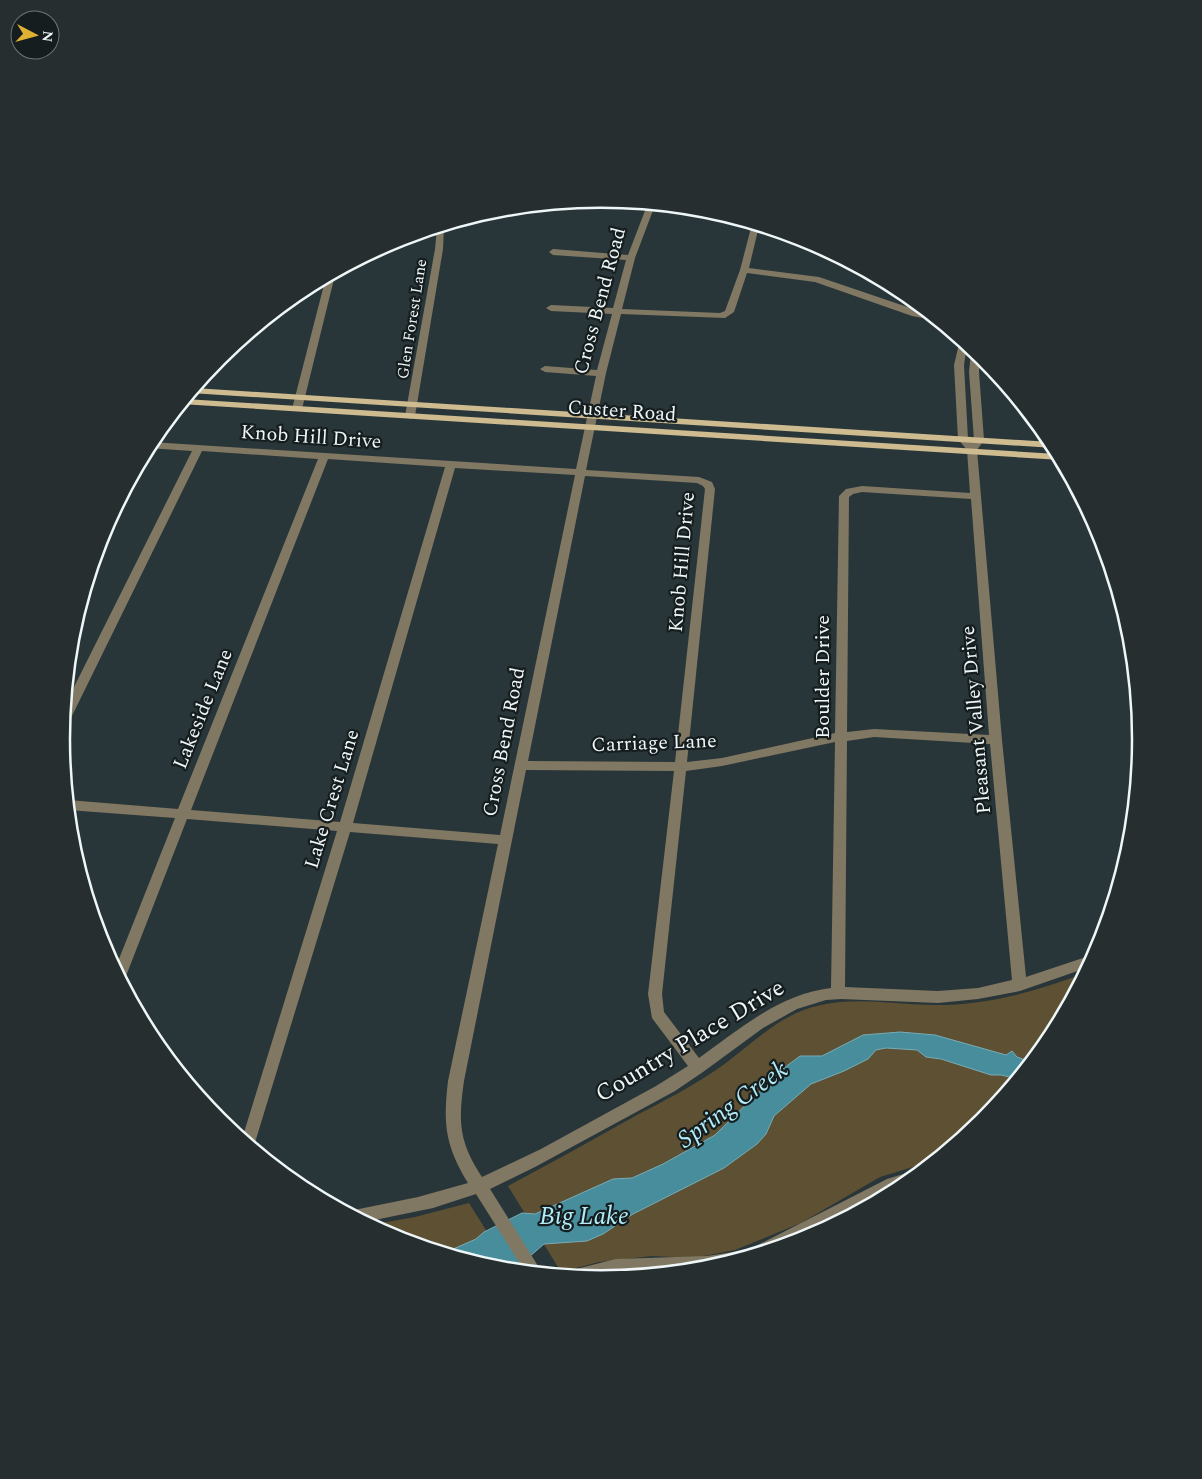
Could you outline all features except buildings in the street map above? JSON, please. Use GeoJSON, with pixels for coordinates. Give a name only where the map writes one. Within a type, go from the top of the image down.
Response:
{"type":"FeatureCollection","features":[{"type":"Feature","properties":{"kind":"main road","name":"Custer Road"},"geometry":{"type":"LineString","coordinates":[[200,392],[413,405],[592,421],[976,445],[1044,445]]}},
{"type":"Feature","properties":{"kind":"main road","name":"Custer Road"},"geometry":{"type":"LineString","coordinates":[[191,402],[410,416],[592,421],[964,439]]}},
{"type":"Feature","properties":{"kind":"main road","name":"Custer Road"},"geometry":{"type":"LineString","coordinates":[[976,445],[1050,456]]}},
{"type":"Feature","properties":{"kind":"street","name":"Cross Bend Road"},"geometry":{"type":"LineString","coordinates":[[531,1266],[479,1186],[454,1136],[452,1112],[456,1081],[601,373],[631,258],[649,211]]}},
{"type":"Feature","properties":{"kind":"street"},"geometry":{"type":"LineString","coordinates":[[551,308],[722,316],[729,312],[744,270],[753,232]]}},
{"type":"Feature","properties":{"kind":"street","name":"Glen Forest Lane"},"geometry":{"type":"LineString","coordinates":[[410,416],[440,234]]}},
{"type":"Feature","properties":{"kind":"street"},"geometry":{"type":"LineString","coordinates":[[553,252],[631,258]]}},
{"type":"Feature","properties":{"kind":"street"},"geometry":{"type":"LineString","coordinates":[[744,270],[816,279],[917,313]]}},
{"type":"Feature","properties":{"kind":"street"},"geometry":{"type":"LineString","coordinates":[[296,408],[329,284]]}},
{"type":"Feature","properties":{"kind":"street"},"geometry":{"type":"LineString","coordinates":[[962,350],[959,372],[964,439],[976,445]]}},
{"type":"Feature","properties":{"kind":"street","name":"Pleasant Valley Drive"},"geometry":{"type":"LineString","coordinates":[[975,363],[976,496],[996,740],[1020,985]]}},
{"type":"Feature","properties":{"kind":"street"},"geometry":{"type":"LineString","coordinates":[[544,369],[601,373]]}},
{"type":"Feature","properties":{"kind":"street"},"geometry":{"type":"LineString","coordinates":[[959,372],[974,372]]}},
{"type":"Feature","properties":{"kind":"street","name":"Knob Hill Drive"},"geometry":{"type":"LineString","coordinates":[[158,446],[699,480],[708,484],[710,489],[655,994],[657,1014],[698,1068]]}},
{"type":"Feature","properties":{"kind":"street"},"geometry":{"type":"LineString","coordinates":[[71,706],[198,448]]}},
{"type":"Feature","properties":{"kind":"street","name":"Lakeside Lane"},"geometry":{"type":"LineString","coordinates":[[122,967],[324,456]]}},
{"type":"Feature","properties":{"kind":"street","name":"Lake Crest Lane"},"geometry":{"type":"LineString","coordinates":[[250,1138],[451,464]]}},
{"type":"Feature","properties":{"kind":"street","name":"Boulder Drive"},"geometry":{"type":"LineString","coordinates":[[838,992],[844,496],[850,491],[862,489],[976,496]]}},
{"type":"Feature","properties":{"kind":"street","name":"Carriage Lane"},"geometry":{"type":"LineString","coordinates":[[521,765],[681,767],[722,762],[841,736],[874,734],[996,740]]}},
{"type":"Feature","properties":{"kind":"street"},"geometry":{"type":"LineString","coordinates":[[75,806],[506,840]]}},
{"type":"Feature","properties":{"kind":"street","name":"Country Place Drive"},"geometry":{"type":"LineString","coordinates":[[364,1215],[408,1207],[479,1186],[545,1154],[679,1081],[768,1016],[810,998],[838,992],[941,997],[982,993],[1020,985],[1082,963]]}},
{"type":"Feature","properties":{"kind":"street"},"geometry":{"type":"LineString","coordinates":[[800,1231],[880,1191]]}},
{"type":"Feature","properties":{"kind":"street"},"geometry":{"type":"LineString","coordinates":[[604,1270],[616,1267],[676,1265]]}},
{"type":"Feature","properties":{"kind":"shaded area"},"geometry":{"type":"Polygon","coordinates":[[[1076,976],[1043,1035],[1022,1063],[1000,1090],[951,1139],[917,1166],[880,1177],[801,1223],[735,1250],[693,1258],[652,1256],[599,1262],[572,1269],[559,1268],[508,1186],[677,1094],[729,1061],[778,1023],[806,1009],[848,1001],[951,1005],[990,1000],[1047,986],[1076,976]]]}},
{"type":"Feature","properties":{"kind":"shaded area"},"geometry":{"type":"Polygon","coordinates":[[[469,1203],[506,1261],[430,1242],[382,1223],[415,1217],[469,1203]]]}},
{"type":"Feature","properties":{"kind":"water","name":"Big Lake"},"geometry":{"type":"Polygon","coordinates":[[[900,1032],[935,1035],[1006,1055],[1012,1051],[1017,1057],[1024,1060],[1010,1077],[991,1075],[941,1059],[926,1057],[917,1050],[886,1048],[876,1050],[868,1059],[811,1084],[774,1116],[766,1134],[757,1144],[724,1168],[633,1214],[603,1234],[587,1241],[544,1244],[521,1264],[453,1249],[476,1239],[484,1232],[522,1213],[535,1214],[613,1179],[632,1178],[663,1164],[715,1135],[780,1071],[800,1056],[822,1056],[863,1035],[900,1032]]]}},
{"type":"Feature","properties":{"kind":"water label","name":"Spring Creek"},"geometry":{"type":"Point","coordinates":[733,1105]}}]}
